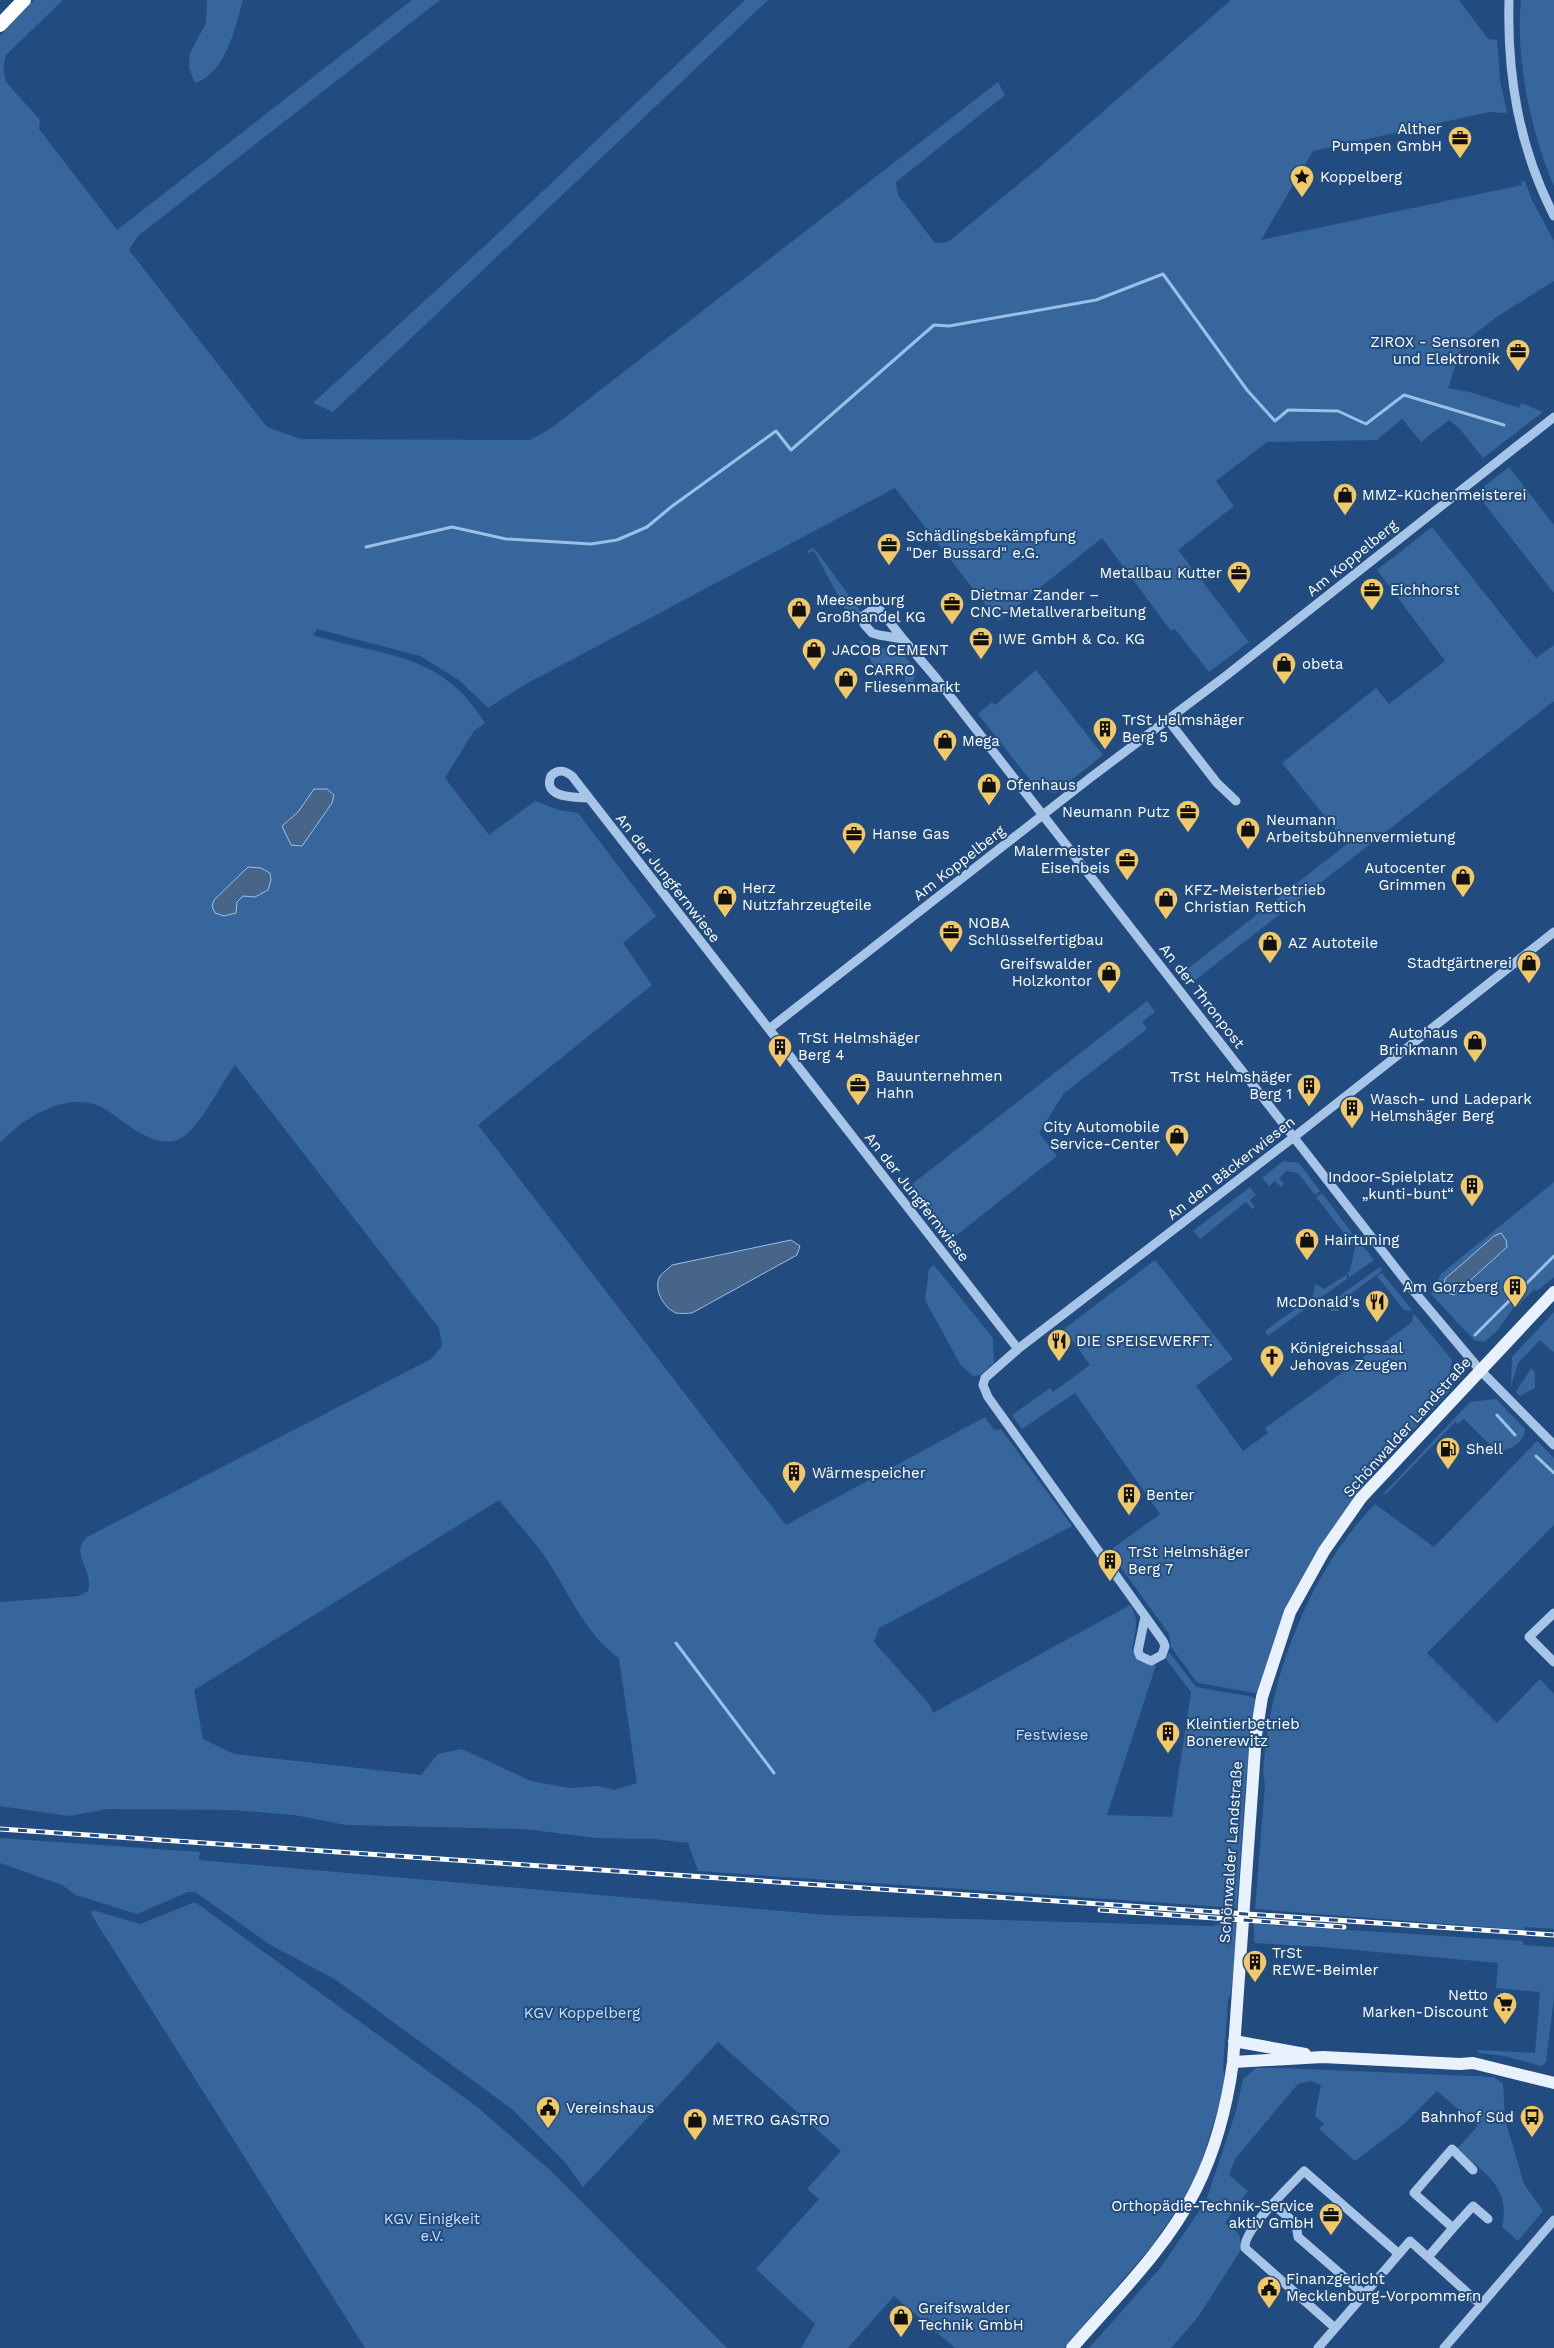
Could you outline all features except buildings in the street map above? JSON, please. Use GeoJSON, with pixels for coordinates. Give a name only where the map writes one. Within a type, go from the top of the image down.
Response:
{"type":"FeatureCollection","features":[{"type":"Feature","properties":{"kind":"highway"},"geometry":{"type":"LineString","coordinates":[[0,26],[24,0]]}},
{"type":"Feature","properties":{"kind":"main road","name":"Schönwalder Landstraße"},"geometry":{"type":"LineString","coordinates":[[1072,2348],[1153,2253],[1195,2191],[1213,2148],[1224,2110],[1233,2062],[1256,1735],[1262,1697],[1287,1622],[1310,1574],[1361,1498],[1554,1292]]}},
{"type":"Feature","properties":{"kind":"main road"},"geometry":{"type":"LineString","coordinates":[[1234,2041],[1323,2057]]}},
{"type":"Feature","properties":{"kind":"main road"},"geometry":{"type":"LineString","coordinates":[[1233,2062],[1323,2057],[1460,2064],[1473,2063],[1554,2083]]}},
{"type":"Feature","properties":{"kind":"street"},"geometry":{"type":"LineString","coordinates":[[1510,0],[1508,40],[1512,91],[1534,170],[1554,216]]}},
{"type":"Feature","properties":{"kind":"street","name":"Am Koppelberg"},"geometry":{"type":"LineString","coordinates":[[769,1029],[1168,720],[1554,417]]}},
{"type":"Feature","properties":{"kind":"street","name":"An der Thronpost"},"geometry":{"type":"LineString","coordinates":[[903,639],[965,714],[1412,1289],[1480,1370]]}},
{"type":"Feature","properties":{"kind":"street"},"geometry":{"type":"LineString","coordinates":[[1168,720],[1217,783],[1236,801]]}},
{"type":"Feature","properties":{"kind":"street","name":"An der Jungfernwiese"},"geometry":{"type":"LineString","coordinates":[[588,798],[1018,1349]]}},
{"type":"Feature","properties":{"kind":"street","name":"An den Bäckerwiesen"},"geometry":{"type":"LineString","coordinates":[[1018,1349],[1294,1137],[1554,932]]}},
{"type":"Feature","properties":{"kind":"street"},"geometry":{"type":"LineString","coordinates":[[1018,1349],[989,1373],[983,1385],[984,1391],[1145,1617]]}},
{"type":"Feature","properties":{"kind":"street"},"geometry":{"type":"LineString","coordinates":[[1480,1370],[1554,1445]]}},
{"type":"Feature","properties":{"kind":"street"},"geometry":{"type":"LineString","coordinates":[[1554,1613],[1529,1637],[1554,1662]]}},
{"type":"Feature","properties":{"kind":"street"},"geometry":{"type":"LineString","coordinates":[[1453,2228],[1414,2193],[1452,2148],[1473,2170]]}},
{"type":"Feature","properties":{"kind":"street"},"geometry":{"type":"LineString","coordinates":[[1335,2328],[1245,2248],[1245,2243],[1251,2230],[1304,2171],[1399,2254]]}},
{"type":"Feature","properties":{"kind":"street"},"geometry":{"type":"LineString","coordinates":[[1274,2205],[1296,2224],[1298,2237],[1365,2295]]}},
{"type":"Feature","properties":{"kind":"street"},"geometry":{"type":"LineString","coordinates":[[1428,2257],[1473,2206],[1488,2219]]}},
{"type":"Feature","properties":{"kind":"street"},"geometry":{"type":"LineString","coordinates":[[1444,2348],[1554,2220]]}},
{"type":"Feature","properties":{"kind":"street"},"geometry":{"type":"LineString","coordinates":[[1318,2348],[1410,2241],[1481,2305]]}},
{"type":"Feature","properties":{"kind":"green space","name":"Festwiese"},"geometry":{"type":"Polygon","coordinates":[[[34,0],[63,0],[6,55],[3,67],[6,82],[40,120],[39,129],[117,230],[412,0],[440,0],[138,236],[129,250],[267,427],[301,439],[530,440],[550,429],[998,82],[1005,95],[896,182],[898,195],[935,243],[948,242],[1036,170],[1231,0],[1459,0],[1488,39],[1497,40],[1500,80],[1507,113],[1489,112],[1313,151],[1261,240],[1522,185],[1521,181],[1525,181],[1532,200],[1554,241],[1554,281],[1498,316],[1463,343],[1448,388],[1470,392],[1519,408],[1521,403],[1543,412],[1483,458],[1459,428],[1449,420],[1421,442],[1402,419],[1377,440],[1267,442],[1216,481],[1234,506],[1178,550],[1249,642],[1209,672],[1175,629],[1171,631],[1102,538],[998,621],[895,488],[526,684],[488,708],[459,680],[420,656],[317,629],[313,635],[409,660],[430,669],[449,682],[468,699],[485,723],[474,731],[445,778],[489,835],[535,801],[559,810],[578,813],[656,916],[623,943],[652,985],[478,1125],[786,1525],[985,1417],[994,1430],[1001,1429],[1072,1526],[879,1628],[874,1642],[929,1704],[933,1713],[1130,1605],[1136,1622],[1132,1651],[1139,1661],[1156,1665],[1107,1815],[1172,1817],[1191,1692],[1166,1659],[1169,1652],[1196,1687],[1253,1697],[1257,1700],[1246,1779],[1237,1908],[698,1871],[688,1843],[655,1839],[596,1838],[524,1829],[346,1825],[294,1815],[232,1810],[108,1809],[69,1816],[0,1806],[0,1602],[79,1596],[88,1591],[88,1576],[80,1550],[87,1537],[431,1359],[442,1346],[439,1328],[235,1065],[193,1128],[185,1136],[177,1140],[168,1142],[149,1138],[131,1128],[108,1111],[94,1104],[79,1102],[65,1103],[36,1115],[22,1123],[0,1143],[0,36],[34,0]],[[499,1500],[194,1690],[203,1739],[234,1754],[421,1775],[438,1754],[462,1749],[531,1781],[569,1788],[599,1786],[614,1790],[637,1783],[619,1658],[596,1637],[586,1624],[545,1557],[499,1500]]]}},
{"type":"Feature","properties":{"kind":"green space"},"geometry":{"type":"Polygon","coordinates":[[[207,0],[243,0],[228,48],[222,60],[206,78],[195,83],[189,68],[190,53],[206,23],[207,0]]]}},
{"type":"Feature","properties":{"kind":"green space"},"geometry":{"type":"Polygon","coordinates":[[[745,0],[768,0],[333,412],[313,403],[490,241],[745,0]]]}},
{"type":"Feature","properties":{"kind":"green space"},"geometry":{"type":"Polygon","coordinates":[[[1521,0],[1554,0],[1554,186],[1538,143],[1527,95],[1520,46],[1521,0]]]}},
{"type":"Feature","properties":{"kind":"green space"},"geometry":{"type":"Polygon","coordinates":[[[1509,467],[1554,525],[1554,593],[1476,493],[1509,467]]]}},
{"type":"Feature","properties":{"kind":"green space"},"geometry":{"type":"Polygon","coordinates":[[[1432,527],[1536,658],[1554,645],[1554,701],[1194,981],[1186,970],[1347,844],[1282,763],[1376,688],[1389,704],[1445,661],[1377,570],[1432,527]]]}},
{"type":"Feature","properties":{"kind":"green space"},"geometry":{"type":"Polygon","coordinates":[[[813,548],[861,612],[843,624],[842,621],[849,616],[814,551],[808,553],[807,551],[813,548]]]}},
{"type":"Feature","properties":{"kind":"green space"},"geometry":{"type":"Polygon","coordinates":[[[859,639],[869,645],[901,652],[917,670],[911,687],[905,685],[905,676],[875,668],[859,639]]]}},
{"type":"Feature","properties":{"kind":"green space"},"geometry":{"type":"Polygon","coordinates":[[[1036,670],[1103,755],[1055,793],[1038,790],[978,714],[992,702],[995,705],[1036,670]]]}},
{"type":"Feature","properties":{"kind":"green space"},"geometry":{"type":"Polygon","coordinates":[[[1147,1001],[1155,1012],[1142,1022],[1147,1029],[1064,1093],[1039,1133],[1057,1156],[948,1242],[907,1188],[1147,1001]]]}},
{"type":"Feature","properties":{"kind":"green space"},"geometry":{"type":"Polygon","coordinates":[[[1283,1161],[1299,1163],[1320,1191],[1315,1195],[1298,1173],[1287,1171],[1279,1178],[1284,1184],[1281,1187],[1275,1181],[1269,1186],[1262,1178],[1283,1161]]]}},
{"type":"Feature","properties":{"kind":"green space"},"geometry":{"type":"Polygon","coordinates":[[[1554,1182],[1554,1277],[1537,1291],[1534,1289],[1518,1306],[1516,1304],[1497,1331],[1484,1342],[1474,1340],[1431,1294],[1441,1274],[1554,1182]]]}},
{"type":"Feature","properties":{"kind":"green space"},"geometry":{"type":"Polygon","coordinates":[[[1250,1187],[1256,1195],[1250,1200],[1255,1207],[1252,1209],[1246,1202],[1200,1239],[1193,1231],[1250,1187]]]}},
{"type":"Feature","properties":{"kind":"green space"},"geometry":{"type":"Polygon","coordinates":[[[1322,1193],[1352,1233],[1347,1237],[1316,1197],[1322,1193]]]}},
{"type":"Feature","properties":{"kind":"green space"},"geometry":{"type":"Polygon","coordinates":[[[1354,1235],[1374,1260],[1350,1277],[1347,1273],[1350,1271],[1355,1247],[1349,1239],[1354,1235]]]}},
{"type":"Feature","properties":{"kind":"green space"},"geometry":{"type":"Polygon","coordinates":[[[1155,1260],[1233,1359],[1196,1386],[1243,1451],[1268,1433],[1265,1428],[1411,1323],[1414,1314],[1452,1360],[1449,1375],[1455,1385],[1376,1470],[1343,1513],[1259,1692],[1255,1693],[1198,1683],[1171,1647],[1169,1634],[1109,1551],[1160,1514],[1075,1393],[1022,1429],[1012,1415],[1050,1388],[1053,1392],[1090,1365],[1064,1329],[1155,1260]]]}},
{"type":"Feature","properties":{"kind":"green space"},"geometry":{"type":"Polygon","coordinates":[[[934,1265],[993,1338],[994,1363],[980,1375],[973,1376],[960,1364],[925,1300],[929,1269],[934,1265]]]}},
{"type":"Feature","properties":{"kind":"green space"},"geometry":{"type":"Polygon","coordinates":[[[1380,1267],[1382,1271],[1335,1305],[1339,1311],[1331,1311],[1328,1304],[1380,1267]]]}},
{"type":"Feature","properties":{"kind":"green space"},"geometry":{"type":"Polygon","coordinates":[[[1382,1273],[1413,1311],[1404,1310],[1377,1276],[1382,1273]]]}},
{"type":"Feature","properties":{"kind":"green space"},"geometry":{"type":"Polygon","coordinates":[[[1346,1275],[1348,1278],[1268,1336],[1265,1331],[1313,1296],[1315,1284],[1324,1289],[1346,1275]]]}},
{"type":"Feature","properties":{"kind":"green space"},"geometry":{"type":"Polygon","coordinates":[[[1554,1312],[1554,1351],[1540,1340],[1518,1363],[1511,1387],[1512,1357],[1554,1312]]]}},
{"type":"Feature","properties":{"kind":"green space"},"geometry":{"type":"Polygon","coordinates":[[[1531,1368],[1535,1372],[1535,1388],[1520,1396],[1516,1392],[1531,1368]]]}},
{"type":"Feature","properties":{"kind":"green space"},"geometry":{"type":"Polygon","coordinates":[[[1496,1399],[1525,1429],[1524,1435],[1516,1445],[1505,1450],[1487,1451],[1491,1446],[1464,1419],[1458,1424],[1455,1422],[1386,1494],[1383,1494],[1470,1402],[1496,1399]]]}},
{"type":"Feature","properties":{"kind":"green space"},"geometry":{"type":"Polygon","coordinates":[[[1537,1441],[1554,1458],[1554,1525],[1427,1653],[1497,1723],[1540,1679],[1554,1694],[1554,1929],[1525,1927],[1524,1930],[1255,1909],[1265,1784],[1263,1774],[1271,1711],[1289,1647],[1317,1584],[1334,1555],[1375,1504],[1434,1547],[1537,1441]]]}},
{"type":"Feature","properties":{"kind":"green space","name":"KGV Koppelberg"},"geometry":{"type":"Polygon","coordinates":[[[0,1838],[200,1852],[199,1860],[827,1915],[1213,1926],[1222,1922],[1237,1923],[1231,1993],[1228,2000],[1223,2067],[1225,2079],[1220,2103],[1198,2173],[1177,2209],[1151,2247],[1064,2348],[955,2348],[894,2296],[848,2348],[801,2348],[815,2324],[756,2269],[819,2199],[807,2189],[841,2151],[718,2042],[583,2187],[565,2162],[513,2110],[336,1980],[269,1944],[195,1892],[188,1892],[137,1914],[76,1895],[62,1885],[0,1863],[0,1838]]]}},
{"type":"Feature","properties":{"kind":"green space","name":"KGV Einigkeit e.V."},"geometry":{"type":"Polygon","coordinates":[[[195,1902],[476,2106],[552,2172],[727,2348],[365,2348],[91,1914],[93,1910],[140,1924],[195,1902]]]}},
{"type":"Feature","properties":{"kind":"green space"},"geometry":{"type":"Polygon","coordinates":[[[1254,1924],[1523,1941],[1523,1945],[1554,1947],[1554,1998],[1546,2062],[1542,2066],[1504,2056],[1479,2053],[1477,2050],[1535,2053],[1540,1992],[1496,1988],[1498,1963],[1322,1947],[1254,1943],[1254,1924]]]}},
{"type":"Feature","properties":{"kind":"green space"},"geometry":{"type":"Polygon","coordinates":[[[1256,2068],[1494,2077],[1503,2084],[1505,2119],[1524,2184],[1543,2211],[1518,2241],[1502,2227],[1503,2201],[1499,2191],[1485,2173],[1457,2149],[1478,2126],[1437,2091],[1404,2124],[1355,2161],[1319,2129],[1324,2124],[1315,2116],[1321,2085],[1310,2081],[1298,2084],[1235,2159],[1229,2175],[1248,2191],[1225,2223],[1239,2234],[1242,2248],[1198,2317],[1171,2348],[1089,2348],[1161,2267],[1206,2201],[1236,2111],[1243,2079],[1256,2068]]]}},
{"type":"Feature","properties":{"kind":"shaded area"},"geometry":{"type":"Polygon","coordinates":[[[314,789],[327,789],[334,795],[332,803],[302,846],[291,845],[282,826],[298,812],[314,789]]]}},
{"type":"Feature","properties":{"kind":"shaded area"},"geometry":{"type":"Polygon","coordinates":[[[248,867],[261,868],[270,873],[271,880],[268,890],[255,897],[243,896],[237,902],[236,913],[224,916],[215,913],[212,906],[214,900],[248,867]]]}},
{"type":"Feature","properties":{"kind":"shaded area"},"geometry":{"type":"Polygon","coordinates":[[[1501,1233],[1506,1240],[1507,1247],[1454,1295],[1448,1293],[1444,1286],[1445,1279],[1494,1236],[1501,1233]]]}},
{"type":"Feature","properties":{"kind":"shaded area"},"geometry":{"type":"Polygon","coordinates":[[[791,1240],[800,1246],[797,1255],[692,1313],[676,1313],[667,1307],[660,1297],[658,1281],[660,1276],[672,1265],[791,1240]]]}},
{"type":"Feature","properties":{"kind":"waterway"},"geometry":{"type":"LineString","coordinates":[[366,547],[452,527],[506,539],[591,544],[617,540],[647,527],[671,507],[776,431],[791,450],[934,325],[949,326],[1096,300],[1163,274],[1247,390],[1275,421],[1288,410],[1338,411],[1366,424],[1404,395],[1504,425]]}},
{"type":"Feature","properties":{"kind":"waterway"},"geometry":{"type":"LineString","coordinates":[[1475,1335],[1554,1256]]}},
{"type":"Feature","properties":{"kind":"waterway"},"geometry":{"type":"LineString","coordinates":[[1497,1415],[1515,1435]]}},
{"type":"Feature","properties":{"kind":"waterway"},"geometry":{"type":"LineString","coordinates":[[1536,1456],[1554,1473]]}},
{"type":"Feature","properties":{"kind":"waterway"},"geometry":{"type":"LineString","coordinates":[[676,1643],[774,1773]]}},
{"type":"Feature","properties":{"kind":"railway"},"geometry":{"type":"LineString","coordinates":[[0,1829],[1554,1935]]}},
{"type":"Feature","properties":{"kind":"railway"},"geometry":{"type":"LineString","coordinates":[[1100,1910],[1344,1927]]}},
{"type":"Feature","properties":{"kind":"place","name":"Alther Pumpen GmbH"},"geometry":{"type":"Point","coordinates":[1460,159]}},
{"type":"Feature","properties":{"kind":"place","name":"Koppelberg"},"geometry":{"type":"Point","coordinates":[1302,198]}},
{"type":"Feature","properties":{"kind":"place","name":"ZIROX - Sensoren und Elektronik"},"geometry":{"type":"Point","coordinates":[1518,372]}},
{"type":"Feature","properties":{"kind":"place","name":"MMZ-Küchenmeisterei"},"geometry":{"type":"Point","coordinates":[1345,516]}},
{"type":"Feature","properties":{"kind":"place","name":"Schädlingsbekämpfung \"Der Bussard\" e.G."},"geometry":{"type":"Point","coordinates":[889,566]}},
{"type":"Feature","properties":{"kind":"place","name":"Metallbau Kutter"},"geometry":{"type":"Point","coordinates":[1239,594]}},
{"type":"Feature","properties":{"kind":"place","name":"Eichhorst"},"geometry":{"type":"Point","coordinates":[1372,611]}},
{"type":"Feature","properties":{"kind":"place","name":"Dietmar Zander – CNC-Metallverarbeitung"},"geometry":{"type":"Point","coordinates":[952,625]}},
{"type":"Feature","properties":{"kind":"place","name":"Meesenburg Großhandel KG"},"geometry":{"type":"Point","coordinates":[799,630]}},
{"type":"Feature","properties":{"kind":"place","name":"IWE GmbH & Co. KG"},"geometry":{"type":"Point","coordinates":[981,660]}},
{"type":"Feature","properties":{"kind":"place","name":"JACOB CEMENT"},"geometry":{"type":"Point","coordinates":[814,671]}},
{"type":"Feature","properties":{"kind":"place","name":"obeta"},"geometry":{"type":"Point","coordinates":[1284,685]}},
{"type":"Feature","properties":{"kind":"place","name":"CARRO Fliesenmarkt"},"geometry":{"type":"Point","coordinates":[846,700]}},
{"type":"Feature","properties":{"kind":"place","name":"TrSt Helmshäger Berg 5"},"geometry":{"type":"Point","coordinates":[1105,750]}},
{"type":"Feature","properties":{"kind":"place","name":"Mega"},"geometry":{"type":"Point","coordinates":[945,762]}},
{"type":"Feature","properties":{"kind":"place","name":"Ofenhaus"},"geometry":{"type":"Point","coordinates":[989,806]}},
{"type":"Feature","properties":{"kind":"place","name":"Neumann Putz"},"geometry":{"type":"Point","coordinates":[1188,833]}},
{"type":"Feature","properties":{"kind":"place","name":"Neumann Arbeitsbühnenvermietung"},"geometry":{"type":"Point","coordinates":[1248,850]}},
{"type":"Feature","properties":{"kind":"place","name":"Hanse Gas"},"geometry":{"type":"Point","coordinates":[854,855]}},
{"type":"Feature","properties":{"kind":"place","name":"Malermeister Eisenbeis"},"geometry":{"type":"Point","coordinates":[1127,881]}},
{"type":"Feature","properties":{"kind":"place","name":"Autocenter Grimmen"},"geometry":{"type":"Point","coordinates":[1463,898]}},
{"type":"Feature","properties":{"kind":"place","name":"Herz Nutzfahrzeugteile"},"geometry":{"type":"Point","coordinates":[725,918]}},
{"type":"Feature","properties":{"kind":"place","name":"KFZ-Meisterbetrieb Christian Rettich"},"geometry":{"type":"Point","coordinates":[1166,920]}},
{"type":"Feature","properties":{"kind":"place","name":"NOBA Schlüsselfertigbau"},"geometry":{"type":"Point","coordinates":[951,953]}},
{"type":"Feature","properties":{"kind":"place","name":"AZ Autoteile"},"geometry":{"type":"Point","coordinates":[1270,964]}},
{"type":"Feature","properties":{"kind":"place","name":"Stadtgärtnerei"},"geometry":{"type":"Point","coordinates":[1529,984]}},
{"type":"Feature","properties":{"kind":"place","name":"Greifswalder Holzkontor"},"geometry":{"type":"Point","coordinates":[1109,994]}},
{"type":"Feature","properties":{"kind":"place","name":"Autohaus Brinkmann"},"geometry":{"type":"Point","coordinates":[1475,1063]}},
{"type":"Feature","properties":{"kind":"place","name":"TrSt Helmshäger Berg 4"},"geometry":{"type":"Point","coordinates":[780,1068]}},
{"type":"Feature","properties":{"kind":"place","name":"Bauunternehmen Hahn"},"geometry":{"type":"Point","coordinates":[858,1106]}},
{"type":"Feature","properties":{"kind":"place","name":"TrSt Helmshäger Berg 1"},"geometry":{"type":"Point","coordinates":[1309,1107]}},
{"type":"Feature","properties":{"kind":"place","name":"Wasch- und Ladepark Helmshäger Berg"},"geometry":{"type":"Point","coordinates":[1352,1129]}},
{"type":"Feature","properties":{"kind":"place","name":"City Automobile Service-Center"},"geometry":{"type":"Point","coordinates":[1177,1157]}},
{"type":"Feature","properties":{"kind":"place","name":"Indoor-Spielplatz „kunti-bunt“"},"geometry":{"type":"Point","coordinates":[1472,1207]}},
{"type":"Feature","properties":{"kind":"place","name":"Hairtuning"},"geometry":{"type":"Point","coordinates":[1307,1261]}},
{"type":"Feature","properties":{"kind":"place","name":"Am Gorzberg"},"geometry":{"type":"Point","coordinates":[1515,1308]}},
{"type":"Feature","properties":{"kind":"place","name":"McDonald's"},"geometry":{"type":"Point","coordinates":[1377,1323]}},
{"type":"Feature","properties":{"kind":"place","name":"DIE SPEISEWERFT."},"geometry":{"type":"Point","coordinates":[1059,1362]}},
{"type":"Feature","properties":{"kind":"place","name":"Königreichssaal Jehovas Zeugen"},"geometry":{"type":"Point","coordinates":[1272,1378]}},
{"type":"Feature","properties":{"kind":"place","name":"Shell"},"geometry":{"type":"Point","coordinates":[1448,1470]}},
{"type":"Feature","properties":{"kind":"place","name":"Wärmespeicher"},"geometry":{"type":"Point","coordinates":[794,1494]}},
{"type":"Feature","properties":{"kind":"place","name":"Benter"},"geometry":{"type":"Point","coordinates":[1129,1516]}},
{"type":"Feature","properties":{"kind":"place","name":"TrSt Helmshäger Berg 7"},"geometry":{"type":"Point","coordinates":[1110,1582]}},
{"type":"Feature","properties":{"kind":"place","name":"Kleintierbetrieb Bonerewitz"},"geometry":{"type":"Point","coordinates":[1168,1754]}},
{"type":"Feature","properties":{"kind":"place","name":"TrSt REWE-Beimler"},"geometry":{"type":"Point","coordinates":[1255,1983]}},
{"type":"Feature","properties":{"kind":"place","name":"Netto Marken-Discount"},"geometry":{"type":"Point","coordinates":[1505,2025]}},
{"type":"Feature","properties":{"kind":"place","name":"Vereinshaus"},"geometry":{"type":"Point","coordinates":[548,2129]}},
{"type":"Feature","properties":{"kind":"place","name":"Bahnhof Süd"},"geometry":{"type":"Point","coordinates":[1532,2138]}},
{"type":"Feature","properties":{"kind":"place","name":"METRO GASTRO"},"geometry":{"type":"Point","coordinates":[695,2141]}},
{"type":"Feature","properties":{"kind":"place","name":"Orthopädie-Technik-Service aktiv GmbH"},"geometry":{"type":"Point","coordinates":[1331,2236]}},
{"type":"Feature","properties":{"kind":"place","name":"Finanzgericht Mecklenburg-Vorpommern"},"geometry":{"type":"Point","coordinates":[1269,2309]}},
{"type":"Feature","properties":{"kind":"place","name":"Greifswalder Technik GmbH"},"geometry":{"type":"Point","coordinates":[901,2338]}}]}
